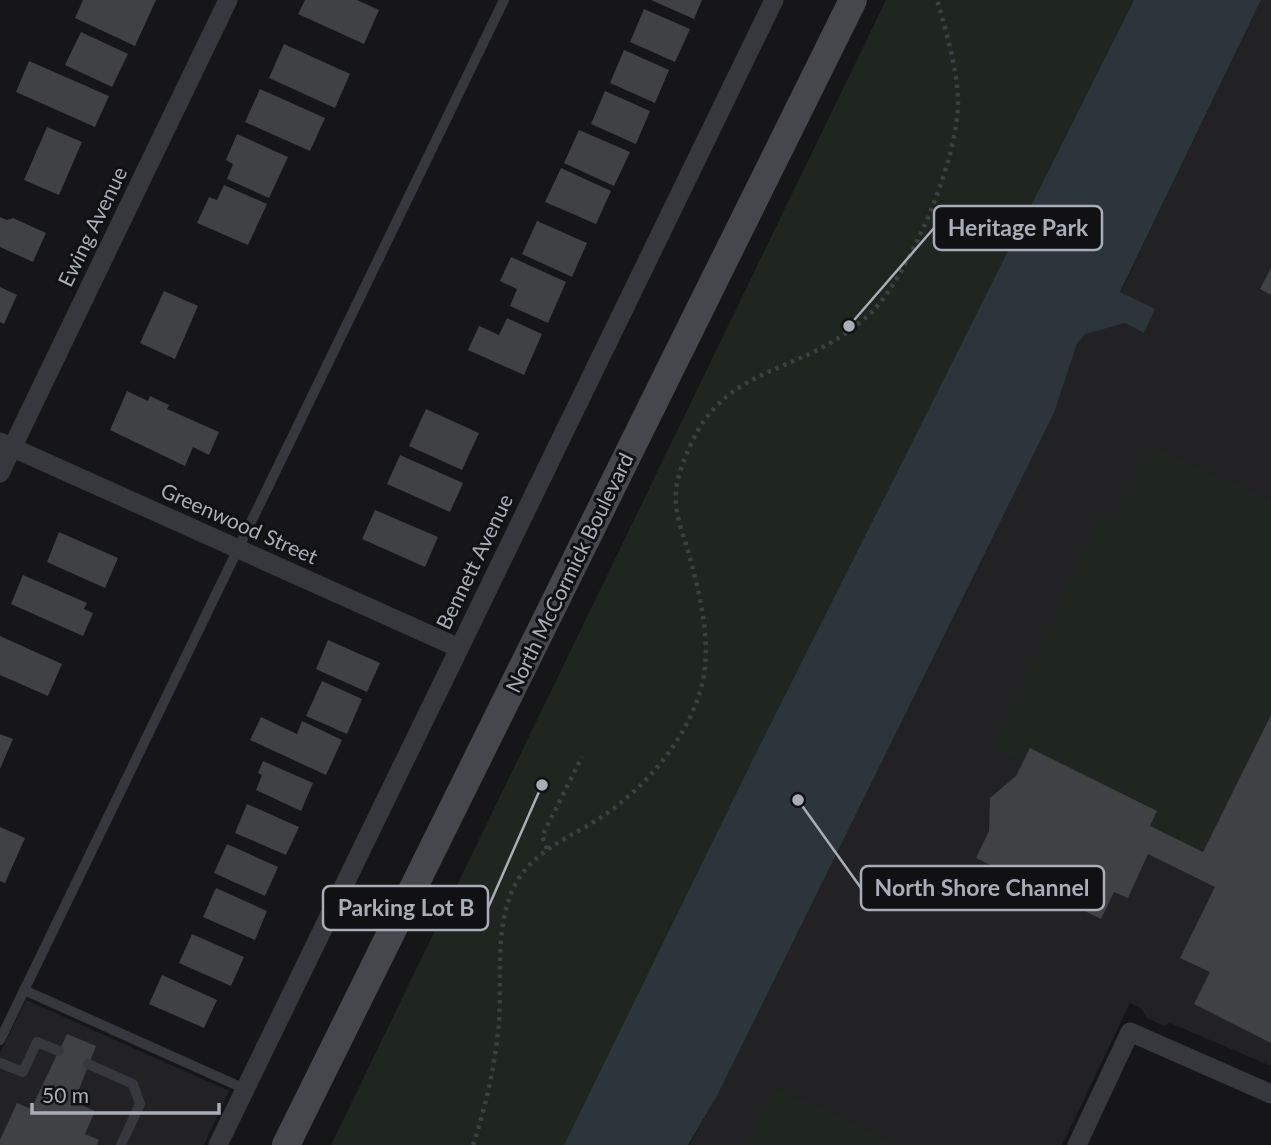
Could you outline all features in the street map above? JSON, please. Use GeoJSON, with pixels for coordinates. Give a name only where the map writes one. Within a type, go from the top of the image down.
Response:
{"type":"FeatureCollection","features":[{"type":"Feature","properties":{"kind":"main road","name":"North McCormick Boulevard"},"geometry":{"type":"LineString","coordinates":[[286,1145],[853,0]]}},
{"type":"Feature","properties":{"kind":"street","name":"Ewing Avenue"},"geometry":{"type":"LineString","coordinates":[[0,473],[6,444],[228,0]]}},
{"type":"Feature","properties":{"kind":"street","name":"Bennett Avenue"},"geometry":{"type":"LineString","coordinates":[[218,1145],[774,0]]}},
{"type":"Feature","properties":{"kind":"street","name":"Greenwood Street"},"geometry":{"type":"LineString","coordinates":[[6,444],[459,648]]}},
{"type":"Feature","properties":{"kind":"street"},"geometry":{"type":"LineString","coordinates":[[1077,1145],[1130,1032],[1271,1094]]}},
{"type":"Feature","properties":{"kind":"lane"},"geometry":{"type":"LineString","coordinates":[[0,1040],[504,0]]}},
{"type":"Feature","properties":{"kind":"lane"},"geometry":{"type":"LineString","coordinates":[[24,990],[245,1089]]}},
{"type":"Feature","properties":{"kind":"lane"},"geometry":{"type":"LineString","coordinates":[[0,1063],[23,1072],[37,1042],[59,1051]]}},
{"type":"Feature","properties":{"kind":"lane"},"geometry":{"type":"LineString","coordinates":[[89,1064],[133,1084],[139,1104],[121,1145]]}},
{"type":"Feature","properties":{"kind":"path"},"geometry":{"type":"LineString","coordinates":[[473,1145],[491,1080],[498,1031],[501,941],[507,906],[519,878],[547,849],[602,816],[646,780],[669,752],[689,719],[701,690],[705,629],[677,514],[676,491],[681,468],[692,442],[709,412],[724,397],[748,381],[845,334],[872,312],[896,279],[918,238],[941,184],[953,139],[958,102],[954,70],[937,0]]}},
{"type":"Feature","properties":{"kind":"path"},"geometry":{"type":"LineString","coordinates":[[547,849],[542,836],[582,757]]}},
{"type":"Feature","properties":{"kind":"shaded area"},"geometry":{"type":"Polygon","coordinates":[[[886,0],[1134,0],[752,761],[564,1145],[331,1145],[886,0]]]}},
{"type":"Feature","properties":{"kind":"shaded area"},"geometry":{"type":"Polygon","coordinates":[[[1134,0],[1261,0],[1120,292],[1155,309],[1144,333],[1125,323],[1085,334],[1077,344],[1054,413],[717,1096],[688,1145],[564,1145],[752,761],[1134,0]]]}},
{"type":"Feature","properties":{"kind":"shaded area"},"geometry":{"type":"Polygon","coordinates":[[[1261,0],[1271,0],[1271,1066],[1170,1023],[1164,1026],[1147,1018],[1141,1008],[1130,1003],[1062,1145],[689,1145],[717,1096],[1054,413],[1077,344],[1085,333],[1125,323],[1144,333],[1120,293],[1261,0]]]}},
{"type":"Feature","properties":{"kind":"shaded area"},"geometry":{"type":"Polygon","coordinates":[[[1151,446],[1271,501],[1271,715],[1203,852],[1150,826],[1157,810],[1031,748],[1023,763],[992,748],[1102,515],[1113,519],[1151,446]]]}},
{"type":"Feature","properties":{"kind":"shaded area"},"geometry":{"type":"Polygon","coordinates":[[[26,1000],[229,1091],[204,1145],[0,1145],[0,1053],[26,1000]]]}},
{"type":"Feature","properties":{"kind":"shaded area"},"geometry":{"type":"Polygon","coordinates":[[[775,1087],[898,1145],[748,1145],[775,1087]]]}},
{"type":"Feature","properties":{"kind":"building"},"geometry":{"type":"Polygon","coordinates":[[[83,0],[156,0],[135,46],[75,18],[83,0]]]}},
{"type":"Feature","properties":{"kind":"building"},"geometry":{"type":"Polygon","coordinates":[[[305,0],[357,0],[379,10],[364,44],[298,14],[305,0]]]}},
{"type":"Feature","properties":{"kind":"building"},"geometry":{"type":"Polygon","coordinates":[[[651,0],[702,0],[694,19],[651,0]]]}},
{"type":"Feature","properties":{"kind":"building"},"geometry":{"type":"Polygon","coordinates":[[[644,9],[690,29],[675,62],[630,42],[644,9]]]}},
{"type":"Feature","properties":{"kind":"building"},"geometry":{"type":"Polygon","coordinates":[[[81,32],[128,54],[112,87],[65,65],[81,32]]]}},
{"type":"Feature","properties":{"kind":"building"},"geometry":{"type":"Polygon","coordinates":[[[284,44],[350,74],[335,108],[269,78],[284,44]]]}},
{"type":"Feature","properties":{"kind":"building"},"geometry":{"type":"Polygon","coordinates":[[[624,50],[669,70],[655,103],[610,83],[624,50]]]}},
{"type":"Feature","properties":{"kind":"building"},"geometry":{"type":"Polygon","coordinates":[[[29,61],[109,96],[95,127],[16,92],[29,61]]]}},
{"type":"Feature","properties":{"kind":"building"},"geometry":{"type":"Polygon","coordinates":[[[260,89],[325,118],[310,151],[245,122],[260,89]]]}},
{"type":"Feature","properties":{"kind":"building"},"geometry":{"type":"Polygon","coordinates":[[[605,91],[650,111],[636,144],[591,124],[605,91]]]}},
{"type":"Feature","properties":{"kind":"building"},"geometry":{"type":"Polygon","coordinates":[[[47,127],[82,142],[59,195],[24,180],[47,127]]]}},
{"type":"Feature","properties":{"kind":"building"},"geometry":{"type":"Polygon","coordinates":[[[579,130],[630,152],[614,186],[564,163],[579,130]]]}},
{"type":"Feature","properties":{"kind":"building"},"geometry":{"type":"Polygon","coordinates":[[[237,134],[288,157],[269,198],[227,179],[233,164],[226,160],[237,134]]]}},
{"type":"Feature","properties":{"kind":"building"},"geometry":{"type":"Polygon","coordinates":[[[561,168],[611,191],[596,224],[545,202],[561,168]]]}},
{"type":"Feature","properties":{"kind":"building"},"geometry":{"type":"Polygon","coordinates":[[[224,185],[267,204],[248,245],[197,223],[209,197],[217,200],[224,185]]]}},
{"type":"Feature","properties":{"kind":"building"},"geometry":{"type":"Polygon","coordinates":[[[0,217],[7,220],[13,218],[46,233],[33,262],[0,247],[0,217]]]}},
{"type":"Feature","properties":{"kind":"building"},"geometry":{"type":"Polygon","coordinates":[[[537,221],[587,243],[572,277],[522,254],[537,221]]]}},
{"type":"Feature","properties":{"kind":"building"},"geometry":{"type":"Polygon","coordinates":[[[511,257],[566,282],[548,323],[510,306],[517,289],[500,281],[511,257]]]}},
{"type":"Feature","properties":{"kind":"building"},"geometry":{"type":"Polygon","coordinates":[[[1271,268],[1271,295],[1260,289],[1271,268]]]}},
{"type":"Feature","properties":{"kind":"building"},"geometry":{"type":"Polygon","coordinates":[[[0,287],[17,295],[4,324],[0,322],[0,287]]]}},
{"type":"Feature","properties":{"kind":"building"},"geometry":{"type":"Polygon","coordinates":[[[164,291],[198,306],[175,359],[140,343],[164,291]]]}},
{"type":"Feature","properties":{"kind":"building"},"geometry":{"type":"Polygon","coordinates":[[[507,318],[542,334],[524,375],[468,350],[479,326],[499,335],[507,318]]]}},
{"type":"Feature","properties":{"kind":"building"},"geometry":{"type":"Polygon","coordinates":[[[127,391],[148,401],[150,396],[169,405],[167,409],[219,432],[209,455],[193,447],[185,466],[110,430],[127,391]]]}},
{"type":"Feature","properties":{"kind":"building"},"geometry":{"type":"Polygon","coordinates":[[[426,409],[479,433],[462,470],[409,446],[426,409]]]}},
{"type":"Feature","properties":{"kind":"building"},"geometry":{"type":"Polygon","coordinates":[[[400,455],[463,483],[450,512],[387,484],[400,455]]]}},
{"type":"Feature","properties":{"kind":"building"},"geometry":{"type":"Polygon","coordinates":[[[375,510],[438,537],[425,567],[362,539],[375,510]]]}},
{"type":"Feature","properties":{"kind":"building"},"geometry":{"type":"Polygon","coordinates":[[[59,532],[118,558],[105,588],[47,562],[59,532]]]}},
{"type":"Feature","properties":{"kind":"building"},"geometry":{"type":"Polygon","coordinates":[[[23,575],[87,603],[84,609],[93,613],[83,636],[11,604],[23,575]]]}},
{"type":"Feature","properties":{"kind":"building"},"geometry":{"type":"Polygon","coordinates":[[[0,636],[62,664],[48,696],[0,675],[0,636]]]}},
{"type":"Feature","properties":{"kind":"building"},"geometry":{"type":"Polygon","coordinates":[[[328,640],[380,663],[367,692],[316,669],[328,640]]]}},
{"type":"Feature","properties":{"kind":"building"},"geometry":{"type":"Polygon","coordinates":[[[322,681],[362,699],[347,734],[306,716],[322,681]]]}},
{"type":"Feature","properties":{"kind":"building"},"geometry":{"type":"Polygon","coordinates":[[[1271,715],[1271,1043],[1194,1004],[1210,972],[1180,958],[1215,887],[1148,854],[1128,898],[1114,892],[1101,919],[976,858],[989,831],[990,798],[1016,776],[1030,748],[1157,811],[1150,826],[1203,852],[1271,715]]]}},
{"type":"Feature","properties":{"kind":"building"},"geometry":{"type":"Polygon","coordinates":[[[261,717],[297,734],[302,721],[342,740],[326,775],[250,740],[261,717]]]}},
{"type":"Feature","properties":{"kind":"building"},"geometry":{"type":"Polygon","coordinates":[[[0,734],[13,739],[0,769],[0,734]]]}},
{"type":"Feature","properties":{"kind":"building"},"geometry":{"type":"Polygon","coordinates":[[[263,761],[313,783],[301,811],[256,790],[262,775],[258,773],[263,761]]]}},
{"type":"Feature","properties":{"kind":"building"},"geometry":{"type":"Polygon","coordinates":[[[247,804],[299,827],[286,855],[235,833],[247,804]]]}},
{"type":"Feature","properties":{"kind":"building"},"geometry":{"type":"Polygon","coordinates":[[[0,827],[25,838],[5,883],[0,881],[0,827]]]}},
{"type":"Feature","properties":{"kind":"building"},"geometry":{"type":"Polygon","coordinates":[[[227,844],[278,867],[265,896],[214,873],[227,844]]]}},
{"type":"Feature","properties":{"kind":"building"},"geometry":{"type":"Polygon","coordinates":[[[216,888],[267,911],[255,940],[203,917],[216,888]]]}},
{"type":"Feature","properties":{"kind":"building"},"geometry":{"type":"Polygon","coordinates":[[[192,934],[244,957],[231,986],[179,963],[192,934]]]}},
{"type":"Feature","properties":{"kind":"building"},"geometry":{"type":"Polygon","coordinates":[[[162,975],[217,1000],[204,1028],[149,1004],[162,975]]]}},
{"type":"Feature","properties":{"kind":"building"},"geometry":{"type":"Polygon","coordinates":[[[67,1034],[96,1046],[74,1102],[95,1111],[85,1134],[99,1140],[97,1145],[0,1145],[17,1103],[31,1109],[67,1034]]]}},
{"type":"Feature","properties":{"kind":"place","name":"Heritage Park"},"geometry":{"type":"Point","coordinates":[849,326]}},
{"type":"Feature","properties":{"kind":"place","name":"Parking Lot B"},"geometry":{"type":"Point","coordinates":[542,785]}},
{"type":"Feature","properties":{"kind":"place","name":"North Shore Channel"},"geometry":{"type":"Point","coordinates":[798,800]}}]}
